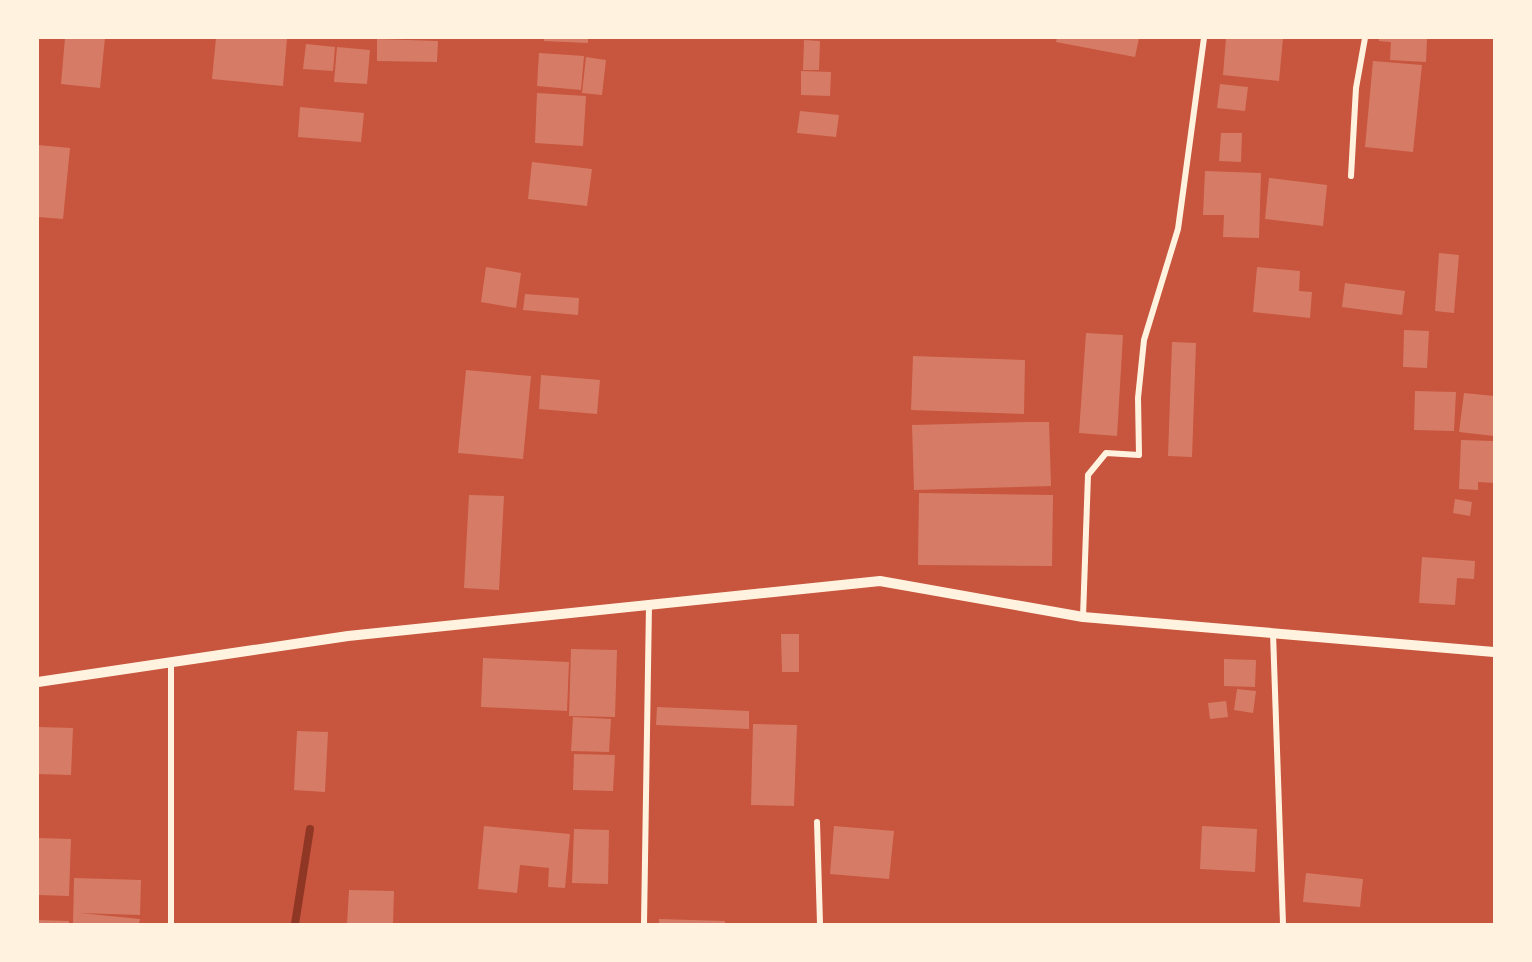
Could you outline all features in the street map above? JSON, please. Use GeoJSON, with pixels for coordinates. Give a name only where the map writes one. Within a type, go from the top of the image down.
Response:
{"type":"FeatureCollection","features":[{"type":"Feature","properties":{"kind":"street"},"geometry":{"type":"LineString","coordinates":[[1083,617],[1088,475],[1106,453],[1139,455],[1138,399],[1144,340],[1178,228],[1204,38]]}},
{"type":"Feature","properties":{"kind":"street"},"geometry":{"type":"LineString","coordinates":[[1351,176],[1356,88],[1365,38]]}},
{"type":"Feature","properties":{"kind":"street"},"geometry":{"type":"LineString","coordinates":[[38,682],[348,636],[880,581],[1083,617],[1494,652]]}},
{"type":"Feature","properties":{"kind":"street"},"geometry":{"type":"LineString","coordinates":[[644,924],[649,604]]}},
{"type":"Feature","properties":{"kind":"street"},"geometry":{"type":"LineString","coordinates":[[1273,633],[1283,924]]}},
{"type":"Feature","properties":{"kind":"street"},"geometry":{"type":"LineString","coordinates":[[171,662],[171,924]]}},
{"type":"Feature","properties":{"kind":"street"},"geometry":{"type":"LineString","coordinates":[[817,822],[820,924]]}},
{"type":"Feature","properties":{"kind":"building"},"geometry":{"type":"Polygon","coordinates":[[[65,38],[105,38],[100,88],[61,84],[65,38]]]}},
{"type":"Feature","properties":{"kind":"building"},"geometry":{"type":"Polygon","coordinates":[[[216,38],[287,38],[283,86],[212,79],[216,38]]]}},
{"type":"Feature","properties":{"kind":"building"},"geometry":{"type":"Polygon","coordinates":[[[544,38],[588,38],[588,43],[544,41],[544,38]]]}},
{"type":"Feature","properties":{"kind":"building"},"geometry":{"type":"Polygon","coordinates":[[[1057,38],[1139,38],[1135,57],[1056,42],[1057,38]]]}},
{"type":"Feature","properties":{"kind":"building"},"geometry":{"type":"Polygon","coordinates":[[[1226,38],[1283,38],[1279,81],[1223,75],[1226,38]]]}},
{"type":"Feature","properties":{"kind":"building"},"geometry":{"type":"Polygon","coordinates":[[[1379,38],[1427,38],[1426,62],[1390,60],[1391,42],[1379,41],[1379,38]]]}},
{"type":"Feature","properties":{"kind":"building"},"geometry":{"type":"Polygon","coordinates":[[[377,39],[438,41],[437,62],[377,61],[377,39]]]}},
{"type":"Feature","properties":{"kind":"building"},"geometry":{"type":"Polygon","coordinates":[[[804,40],[820,41],[819,70],[803,70],[804,40]]]}},
{"type":"Feature","properties":{"kind":"building"},"geometry":{"type":"Polygon","coordinates":[[[306,44],[335,47],[333,71],[303,69],[306,44]]]}},
{"type":"Feature","properties":{"kind":"building"},"geometry":{"type":"Polygon","coordinates":[[[337,47],[370,50],[367,84],[334,82],[337,47]]]}},
{"type":"Feature","properties":{"kind":"building"},"geometry":{"type":"Polygon","coordinates":[[[539,53],[584,56],[581,90],[537,86],[539,53]]]}},
{"type":"Feature","properties":{"kind":"building"},"geometry":{"type":"Polygon","coordinates":[[[586,57],[606,60],[602,95],[582,93],[586,57]]]}},
{"type":"Feature","properties":{"kind":"building"},"geometry":{"type":"Polygon","coordinates":[[[1373,61],[1422,65],[1413,152],[1365,147],[1373,61]]]}},
{"type":"Feature","properties":{"kind":"building"},"geometry":{"type":"Polygon","coordinates":[[[801,71],[831,72],[830,96],[801,95],[801,71]]]}},
{"type":"Feature","properties":{"kind":"building"},"geometry":{"type":"Polygon","coordinates":[[[1220,84],[1248,87],[1245,111],[1217,108],[1220,84]]]}},
{"type":"Feature","properties":{"kind":"building"},"geometry":{"type":"Polygon","coordinates":[[[537,93],[586,96],[583,146],[535,143],[537,93]]]}},
{"type":"Feature","properties":{"kind":"building"},"geometry":{"type":"Polygon","coordinates":[[[300,107],[364,113],[361,142],[298,137],[300,107]]]}},
{"type":"Feature","properties":{"kind":"building"},"geometry":{"type":"Polygon","coordinates":[[[800,111],[839,115],[836,137],[797,133],[800,111]]]}},
{"type":"Feature","properties":{"kind":"building"},"geometry":{"type":"Polygon","coordinates":[[[1221,133],[1242,133],[1241,162],[1219,161],[1221,133]]]}},
{"type":"Feature","properties":{"kind":"building"},"geometry":{"type":"Polygon","coordinates":[[[38,145],[70,148],[63,219],[38,217],[38,145]]]}},
{"type":"Feature","properties":{"kind":"building"},"geometry":{"type":"Polygon","coordinates":[[[532,162],[592,169],[587,206],[528,199],[532,162]]]}},
{"type":"Feature","properties":{"kind":"building"},"geometry":{"type":"Polygon","coordinates":[[[1205,171],[1261,173],[1259,238],[1223,237],[1224,215],[1203,215],[1205,171]]]}},
{"type":"Feature","properties":{"kind":"building"},"geometry":{"type":"Polygon","coordinates":[[[1269,178],[1327,185],[1323,226],[1265,219],[1269,178]]]}},
{"type":"Feature","properties":{"kind":"building"},"geometry":{"type":"Polygon","coordinates":[[[1439,253],[1459,255],[1454,313],[1435,311],[1439,253]]]}},
{"type":"Feature","properties":{"kind":"building"},"geometry":{"type":"Polygon","coordinates":[[[486,267],[521,273],[516,308],[481,302],[486,267]]]}},
{"type":"Feature","properties":{"kind":"building"},"geometry":{"type":"Polygon","coordinates":[[[1257,267],[1300,271],[1299,291],[1312,292],[1310,318],[1253,312],[1257,267]]]}},
{"type":"Feature","properties":{"kind":"building"},"geometry":{"type":"Polygon","coordinates":[[[1345,283],[1405,291],[1402,315],[1342,307],[1345,283]]]}},
{"type":"Feature","properties":{"kind":"building"},"geometry":{"type":"Polygon","coordinates":[[[525,294],[579,298],[578,315],[523,310],[525,294]]]}},
{"type":"Feature","properties":{"kind":"building"},"geometry":{"type":"Polygon","coordinates":[[[1404,330],[1429,331],[1427,368],[1403,367],[1404,330]]]}},
{"type":"Feature","properties":{"kind":"building"},"geometry":{"type":"Polygon","coordinates":[[[1086,333],[1123,335],[1117,436],[1079,433],[1086,333]]]}},
{"type":"Feature","properties":{"kind":"building"},"geometry":{"type":"Polygon","coordinates":[[[1172,342],[1196,343],[1192,457],[1168,456],[1172,342]]]}},
{"type":"Feature","properties":{"kind":"building"},"geometry":{"type":"Polygon","coordinates":[[[913,356],[1025,360],[1024,414],[911,410],[913,356]]]}},
{"type":"Feature","properties":{"kind":"building"},"geometry":{"type":"Polygon","coordinates":[[[466,370],[531,376],[523,459],[458,453],[466,370]]]}},
{"type":"Feature","properties":{"kind":"building"},"geometry":{"type":"Polygon","coordinates":[[[541,375],[600,380],[597,414],[539,409],[541,375]]]}},
{"type":"Feature","properties":{"kind":"building"},"geometry":{"type":"Polygon","coordinates":[[[1415,391],[1456,392],[1454,431],[1414,430],[1415,391]]]}},
{"type":"Feature","properties":{"kind":"building"},"geometry":{"type":"Polygon","coordinates":[[[1464,393],[1494,396],[1494,436],[1459,432],[1464,393]]]}},
{"type":"Feature","properties":{"kind":"building"},"geometry":{"type":"Polygon","coordinates":[[[1049,422],[1051,486],[914,490],[912,425],[1049,422]]]}},
{"type":"Feature","properties":{"kind":"building"},"geometry":{"type":"Polygon","coordinates":[[[1461,440],[1494,441],[1494,483],[1478,482],[1478,490],[1459,489],[1461,440]]]}},
{"type":"Feature","properties":{"kind":"building"},"geometry":{"type":"Polygon","coordinates":[[[919,493],[1053,495],[1052,566],[918,565],[919,493]]]}},
{"type":"Feature","properties":{"kind":"building"},"geometry":{"type":"Polygon","coordinates":[[[469,495],[504,496],[499,590],[464,588],[469,495]]]}},
{"type":"Feature","properties":{"kind":"building"},"geometry":{"type":"Polygon","coordinates":[[[1455,499],[1472,502],[1470,516],[1453,513],[1455,499]]]}},
{"type":"Feature","properties":{"kind":"building"},"geometry":{"type":"Polygon","coordinates":[[[1422,557],[1475,561],[1474,579],[1457,578],[1455,605],[1419,603],[1422,557]]]}},
{"type":"Feature","properties":{"kind":"building"},"geometry":{"type":"Polygon","coordinates":[[[781,634],[799,634],[799,672],[782,672],[781,634]]]}},
{"type":"Feature","properties":{"kind":"building"},"geometry":{"type":"Polygon","coordinates":[[[571,649],[617,650],[615,717],[569,716],[571,649]]]}},
{"type":"Feature","properties":{"kind":"building"},"geometry":{"type":"Polygon","coordinates":[[[483,658],[569,662],[567,711],[481,707],[483,658]]]}},
{"type":"Feature","properties":{"kind":"building"},"geometry":{"type":"Polygon","coordinates":[[[1224,659],[1256,660],[1255,687],[1224,686],[1224,659]]]}},
{"type":"Feature","properties":{"kind":"building"},"geometry":{"type":"Polygon","coordinates":[[[1237,689],[1256,691],[1253,713],[1234,710],[1237,689]]]}},
{"type":"Feature","properties":{"kind":"building"},"geometry":{"type":"Polygon","coordinates":[[[1226,701],[1228,717],[1210,719],[1208,703],[1226,701]]]}},
{"type":"Feature","properties":{"kind":"building"},"geometry":{"type":"Polygon","coordinates":[[[657,707],[749,711],[749,729],[656,725],[657,707]]]}},
{"type":"Feature","properties":{"kind":"building"},"geometry":{"type":"Polygon","coordinates":[[[573,717],[611,719],[609,752],[571,751],[573,717]]]}},
{"type":"Feature","properties":{"kind":"building"},"geometry":{"type":"Polygon","coordinates":[[[753,724],[797,725],[794,806],[751,805],[753,724]]]}},
{"type":"Feature","properties":{"kind":"building"},"geometry":{"type":"Polygon","coordinates":[[[38,727],[73,728],[71,775],[38,774],[38,727]]]}},
{"type":"Feature","properties":{"kind":"building"},"geometry":{"type":"Polygon","coordinates":[[[297,731],[328,732],[325,792],[294,790],[297,731]]]}},
{"type":"Feature","properties":{"kind":"building"},"geometry":{"type":"Polygon","coordinates":[[[574,754],[615,755],[613,791],[573,790],[574,754]]]}},
{"type":"Feature","properties":{"kind":"building"},"geometry":{"type":"Polygon","coordinates":[[[484,826],[570,834],[565,888],[548,887],[549,868],[520,865],[517,893],[478,889],[484,826]]]}},
{"type":"Feature","properties":{"kind":"building"},"geometry":{"type":"Polygon","coordinates":[[[834,826],[894,831],[889,879],[830,874],[834,826]]]}},
{"type":"Feature","properties":{"kind":"building"},"geometry":{"type":"Polygon","coordinates":[[[1202,826],[1257,829],[1255,872],[1200,869],[1202,826]]]}},
{"type":"Feature","properties":{"kind":"building"},"geometry":{"type":"Polygon","coordinates":[[[574,829],[609,830],[608,884],[572,883],[574,829]]]}},
{"type":"Feature","properties":{"kind":"building"},"geometry":{"type":"Polygon","coordinates":[[[38,838],[71,839],[69,896],[38,895],[38,838]]]}},
{"type":"Feature","properties":{"kind":"building"},"geometry":{"type":"Polygon","coordinates":[[[1306,873],[1363,879],[1360,907],[1303,902],[1306,873]]]}},
{"type":"Feature","properties":{"kind":"building"},"geometry":{"type":"Polygon","coordinates":[[[74,878],[141,880],[140,915],[80,913],[140,919],[139,924],[73,924],[74,878]]]}},
{"type":"Feature","properties":{"kind":"building"},"geometry":{"type":"Polygon","coordinates":[[[349,890],[394,891],[393,924],[347,924],[349,890]]]}},
{"type":"Feature","properties":{"kind":"building"},"geometry":{"type":"Polygon","coordinates":[[[659,919],[725,921],[725,924],[659,924],[659,919]]]}},
{"type":"Feature","properties":{"kind":"building"},"geometry":{"type":"Polygon","coordinates":[[[38,920],[69,921],[69,924],[38,924],[38,920]]]}},
{"type":"Feature","properties":{"kind":"waterway"},"geometry":{"type":"LineString","coordinates":[[295,924],[310,829]]}}]}
